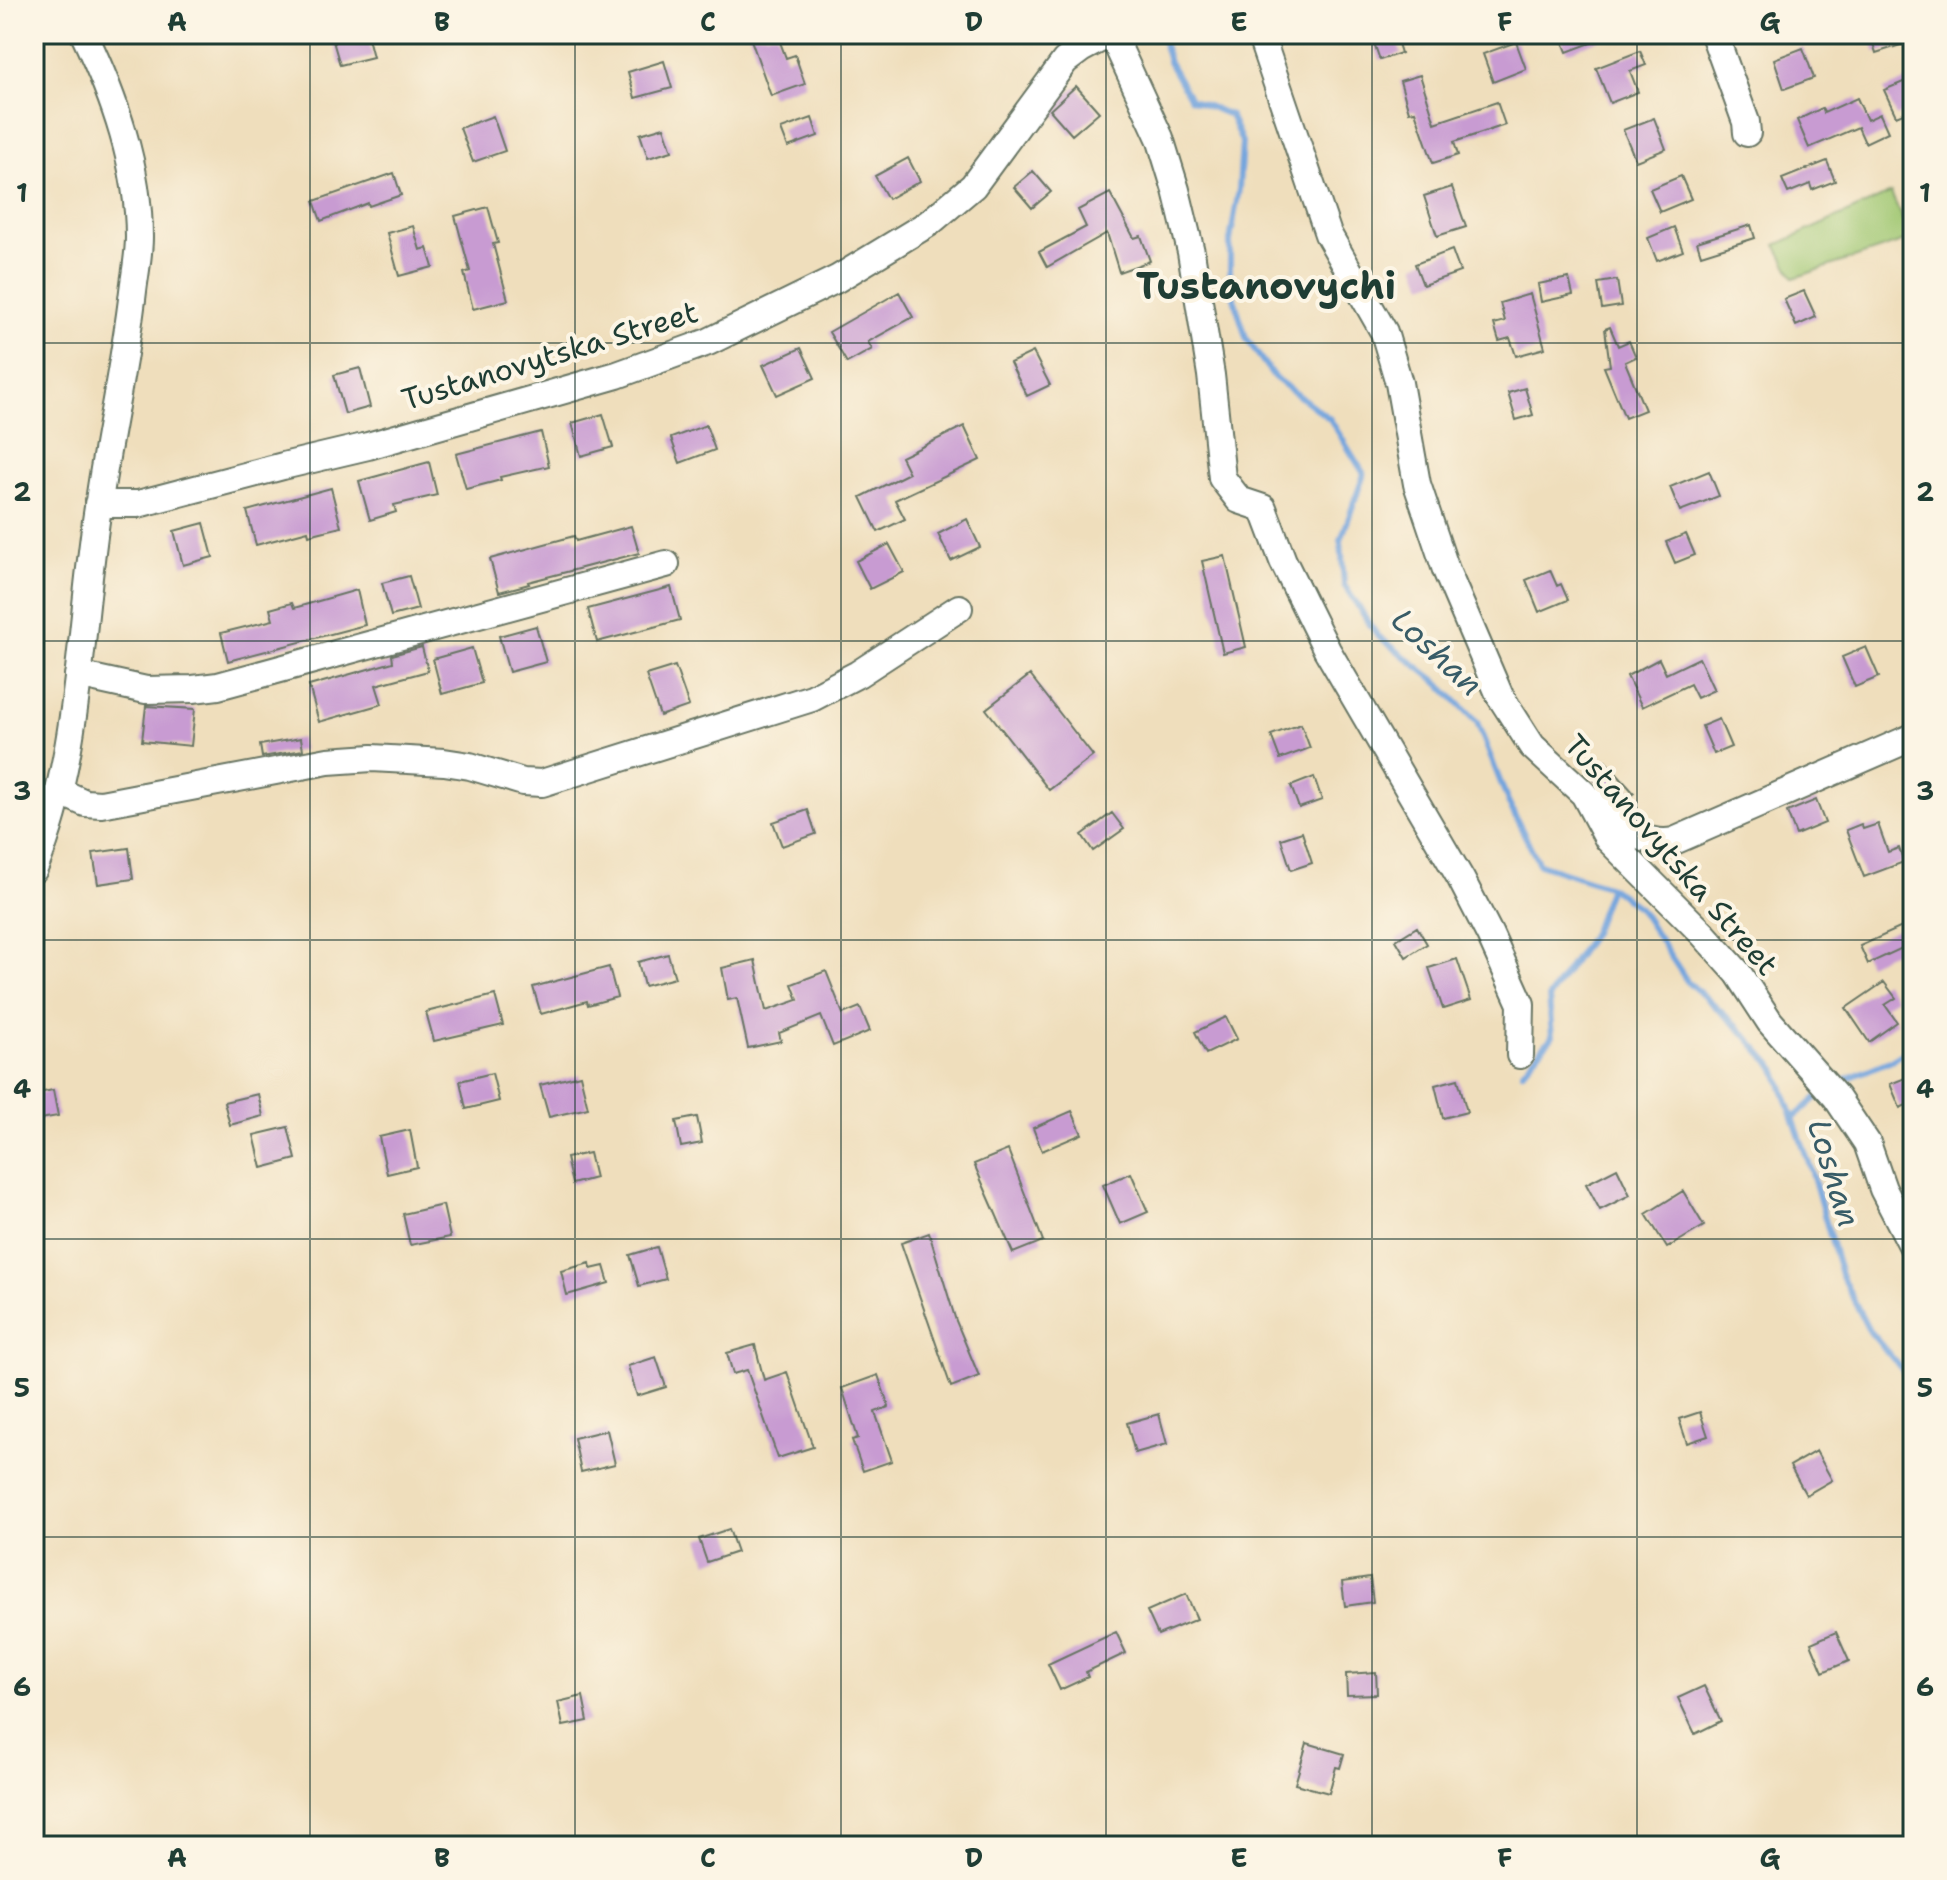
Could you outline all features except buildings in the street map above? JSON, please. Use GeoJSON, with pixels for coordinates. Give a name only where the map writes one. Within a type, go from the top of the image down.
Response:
{"type":"FeatureCollection","features":[{"type":"Feature","properties":{"kind":"street"},"geometry":{"type":"LineString","coordinates":[[34,869],[51,827],[59,791],[78,675],[98,504],[130,315],[139,238],[134,183],[121,123],[84,34]]}},
{"type":"Feature","properties":{"kind":"street","name":"Tustanovytska Street"},"geometry":{"type":"LineString","coordinates":[[98,504],[138,504],[368,446],[617,375],[708,342],[837,279],[929,223],[973,186],[1065,61],[1110,34],[1160,138],[1176,190],[1191,252],[1211,375],[1222,478],[1239,500],[1263,508],[1283,561],[1327,650],[1461,879],[1490,935],[1521,1004],[1520,1055]]}},
{"type":"Feature","properties":{"kind":"street","name":"Tustanovytska Street"},"geometry":{"type":"LineString","coordinates":[[1260,34],[1328,234],[1384,332],[1399,383],[1417,484],[1446,570],[1500,696],[1532,746],[1584,794],[1608,839],[1738,973],[1770,1022],[1836,1097],[1867,1143],[1883,1189],[1910,1233]]}},
{"type":"Feature","properties":{"kind":"street"},"geometry":{"type":"LineString","coordinates":[[1714,34],[1746,122],[1747,133]]}},
{"type":"Feature","properties":{"kind":"street"},"geometry":{"type":"LineString","coordinates":[[78,675],[146,690],[218,686],[666,564]]}},
{"type":"Feature","properties":{"kind":"street"},"geometry":{"type":"LineString","coordinates":[[59,791],[85,803],[101,804],[328,761],[372,758],[444,762],[470,766],[523,782],[542,783],[812,698],[858,674],[959,608]]}},
{"type":"Feature","properties":{"kind":"street"},"geometry":{"type":"LineString","coordinates":[[1584,794],[1633,833],[1648,841],[1663,843],[1913,737]]}},
{"type":"Feature","properties":{"kind":"green space"},"geometry":{"type":"Polygon","coordinates":[[[1891,193],[1911,239],[1794,278],[1776,245],[1891,193]]]}},
{"type":"Feature","properties":{"kind":"waterway","name":"Loshan"},"geometry":{"type":"LineString","coordinates":[[1161,34],[1169,62],[1190,99],[1230,115],[1242,142],[1239,189],[1230,241],[1230,284],[1246,338],[1274,377],[1330,419],[1364,474],[1341,540],[1344,585],[1377,635],[1439,683],[1477,722],[1509,804],[1539,864],[1610,887],[1639,908],[1687,981],[1739,1028],[1776,1069],[1811,1169],[1841,1275],[1870,1332],[1913,1382]]}},
{"type":"Feature","properties":{"kind":"waterway"},"geometry":{"type":"LineString","coordinates":[[1522,1072],[1552,1037],[1549,997],[1593,933],[1610,887]]}},
{"type":"Feature","properties":{"kind":"waterway"},"geometry":{"type":"LineString","coordinates":[[1844,1080],[1894,1059],[1913,1047]]}},
{"type":"Feature","properties":{"kind":"waterway"},"geometry":{"type":"LineString","coordinates":[[1794,1118],[1821,1094]]}},
{"type":"Feature","properties":{"kind":"district","name":"Tustanovychi"},"geometry":{"type":"Point","coordinates":[1266,286]}}]}
